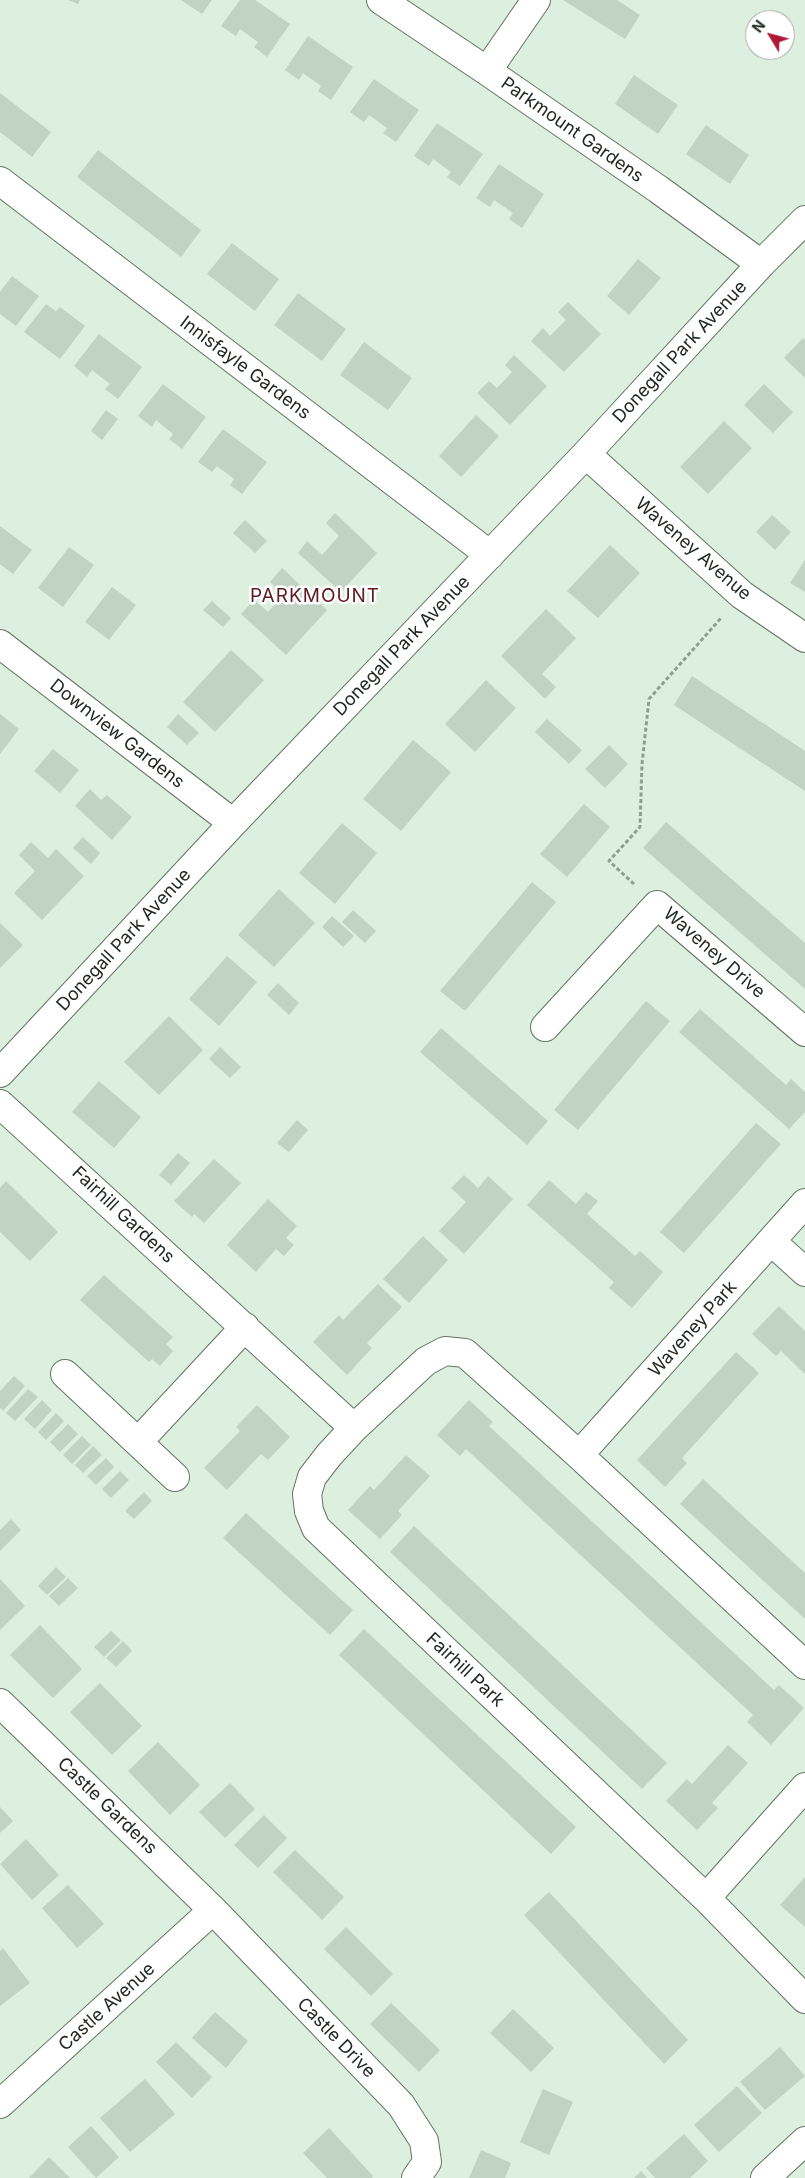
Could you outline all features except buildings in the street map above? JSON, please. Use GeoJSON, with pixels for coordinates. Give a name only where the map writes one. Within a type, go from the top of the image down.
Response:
{"type":"FeatureCollection","features":[{"type":"Feature","properties":{"kind":"street","name":"Parkmount Gardens"},"geometry":{"type":"LineString","coordinates":[[381,0],[487,70],[658,189],[761,264]]}},
{"type":"Feature","properties":{"kind":"street"},"geometry":{"type":"LineString","coordinates":[[487,70],[536,0]]}},
{"type":"Feature","properties":{"kind":"street","name":"Innisfayle Gardens"},"geometry":{"type":"LineString","coordinates":[[0,181],[490,555]]}},
{"type":"Feature","properties":{"kind":"street","name":"Donegall Park Avenue"},"geometry":{"type":"LineString","coordinates":[[0,1073],[233,823],[586,454],[761,264],[805,220]]}},
{"type":"Feature","properties":{"kind":"street","name":"Waveney Avenue"},"geometry":{"type":"LineString","coordinates":[[586,454],[742,595],[805,638]]}},
{"type":"Feature","properties":{"kind":"street","name":"Downview Gardens"},"geometry":{"type":"LineString","coordinates":[[0,644],[233,823]]}},
{"type":"Feature","properties":{"kind":"street","name":"Waveney Drive"},"geometry":{"type":"LineString","coordinates":[[545,1027],[657,905],[805,1032]]}},
{"type":"Feature","properties":{"kind":"street","name":"Fairhill Gardens"},"geometry":{"type":"LineString","coordinates":[[0,1104],[245,1327]]}},
{"type":"Feature","properties":{"kind":"street","name":"Waveney Park"},"geometry":{"type":"LineString","coordinates":[[579,1455],[805,1203]]}},
{"type":"Feature","properties":{"kind":"street"},"geometry":{"type":"LineString","coordinates":[[772,1242],[805,1272]]}},
{"type":"Feature","properties":{"kind":"street"},"geometry":{"type":"LineString","coordinates":[[138,1442],[245,1327],[354,1428]]}},
{"type":"Feature","properties":{"kind":"street","name":"Fairhill Park"},"geometry":{"type":"LineString","coordinates":[[805,1665],[579,1455],[465,1353],[445,1351],[426,1361],[354,1428],[312,1476],[307,1494],[308,1511],[316,1528],[706,1898],[805,1999]]}},
{"type":"Feature","properties":{"kind":"street"},"geometry":{"type":"LineString","coordinates":[[65,1374],[174,1477]]}},
{"type":"Feature","properties":{"kind":"street","name":"Castle Gardens"},"geometry":{"type":"LineString","coordinates":[[0,1702],[213,1910]]}},
{"type":"Feature","properties":{"kind":"street"},"geometry":{"type":"LineString","coordinates":[[706,1898],[805,1787]]}},
{"type":"Feature","properties":{"kind":"street","name":"Castle Avenue"},"geometry":{"type":"LineString","coordinates":[[0,2104],[213,1910]]}},
{"type":"Feature","properties":{"kind":"street","name":"Castle Drive"},"geometry":{"type":"LineString","coordinates":[[213,1910],[401,2106],[424,2141],[427,2162],[416,2178]]}},
{"type":"Feature","properties":{"kind":"street"},"geometry":{"type":"LineString","coordinates":[[765,2178],[805,2141]]}},
{"type":"Feature","properties":{"kind":"path"},"geometry":{"type":"LineString","coordinates":[[657,905],[609,861],[640,827],[642,764],[649,699],[742,595]]}},
{"type":"Feature","properties":{"kind":"district","name":"PARKMOUNT"},"geometry":{"type":"Point","coordinates":[315,596]}}]}
